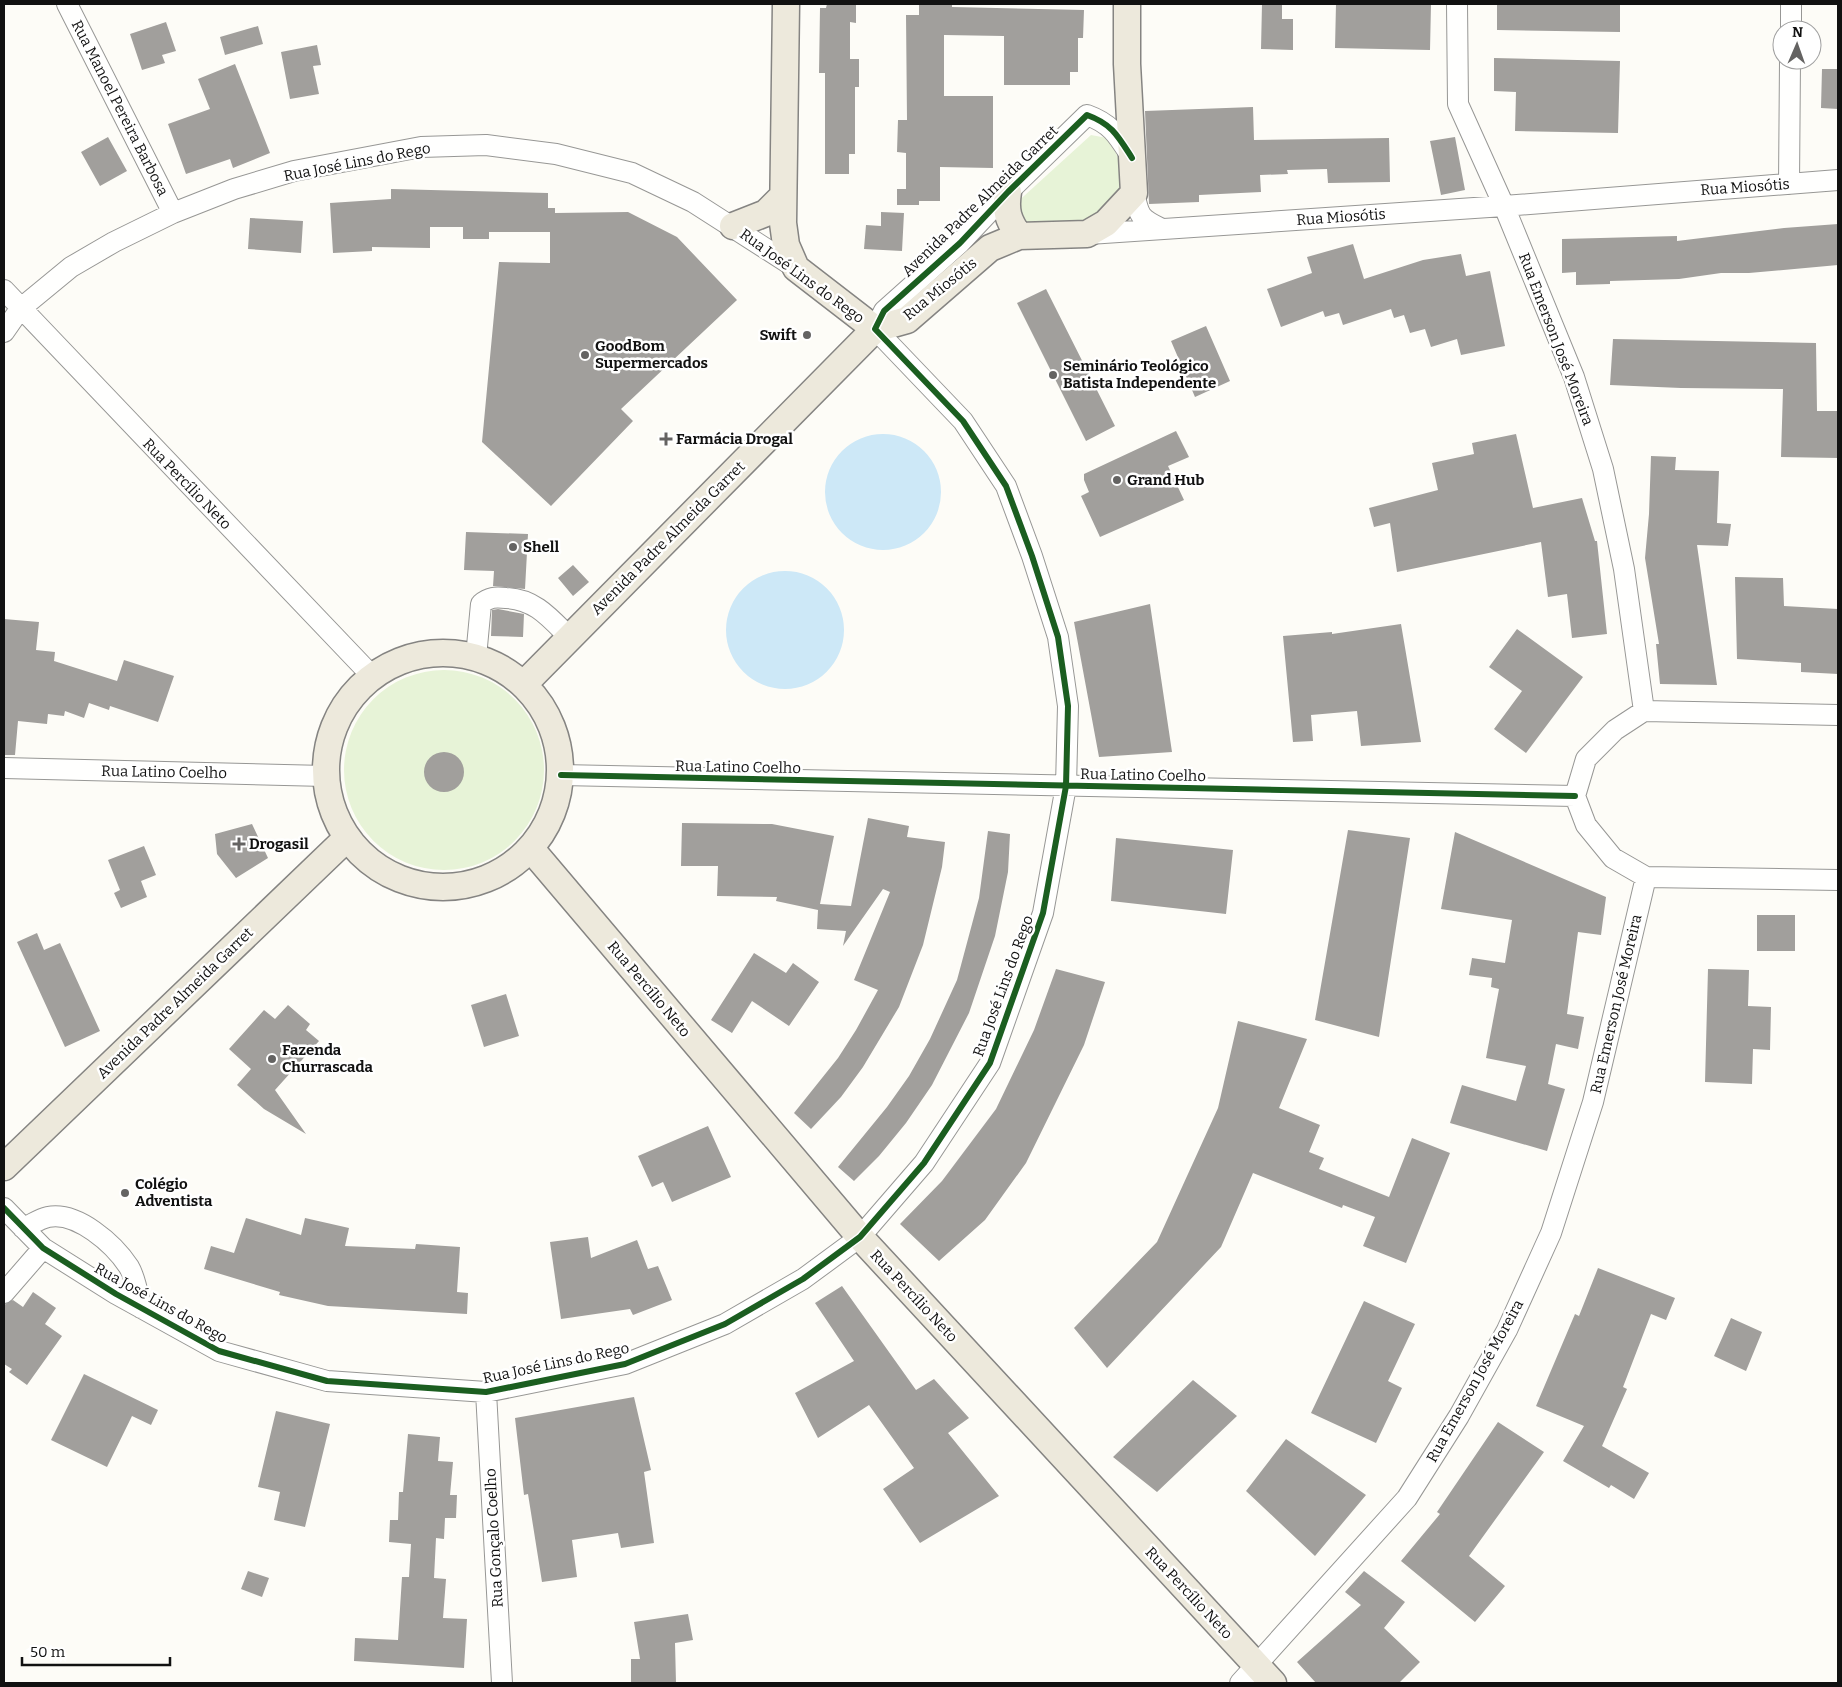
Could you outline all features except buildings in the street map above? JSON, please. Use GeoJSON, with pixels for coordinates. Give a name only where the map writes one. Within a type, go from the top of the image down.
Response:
{"type":"FeatureCollection","features":[{"type":"Feature","properties":{"kind":"main road"},"geometry":{"type":"LineString","coordinates":[[786,4],[783,196],[786,245],[796,268]]}},
{"type":"Feature","properties":{"kind":"main road"},"geometry":{"type":"LineString","coordinates":[[1087,234],[1106,223],[1134,193],[1126,64],[1127,4]]}},
{"type":"Feature","properties":{"kind":"main road"},"geometry":{"type":"LineString","coordinates":[[1008,192],[1006,208],[1008,221],[1019,236]]}},
{"type":"Feature","properties":{"kind":"main road"},"geometry":{"type":"LineString","coordinates":[[733,226],[766,213],[783,196]]}},
{"type":"Feature","properties":{"kind":"main road","name":"Rua Miosótis"},"geometry":{"type":"LineString","coordinates":[[875,329],[907,320],[990,248],[1019,236],[1087,234]]}},
{"type":"Feature","properties":{"kind":"main road","name":"Rua José Lins do Rego"},"geometry":{"type":"LineString","coordinates":[[796,268],[875,329]]}},
{"type":"Feature","properties":{"kind":"main road","name":"Avenida Padre Almeida Garret"},"geometry":{"type":"LineString","coordinates":[[524,684],[875,329]]}},
{"type":"Feature","properties":{"kind":"main road"},"geometry":{"type":"LineString","coordinates":[[449,653],[476,657],[502,668],[524,684],[540,703],[552,726],[560,750],[561,775],[558,796],[552,815],[530,849],[508,869],[480,882],[451,888],[421,886],[392,876],[367,860],[347,838],[336,819],[328,798],[325,776],[326,753],[332,731],[346,704],[372,676],[396,663],[422,655],[449,653]]}},
{"type":"Feature","properties":{"kind":"main road","name":"Avenida Padre Almeida Garret"},"geometry":{"type":"LineString","coordinates":[[4,1166],[347,838]]}},
{"type":"Feature","properties":{"kind":"main road","name":"Rua Percílio Neto"},"geometry":{"type":"LineString","coordinates":[[530,849],[860,1237],[1257,1678]]}},
{"type":"Feature","properties":{"kind":"street","name":"Rua Manoel Pereira Barbosa"},"geometry":{"type":"LineString","coordinates":[[67,4],[173,213]]}},
{"type":"Feature","properties":{"kind":"street","name":"Rua Emerson José Moreira"},"geometry":{"type":"LineString","coordinates":[[1457,4],[1458,104],[1504,206],[1574,377],[1603,469],[1624,568],[1644,711]]}},
{"type":"Feature","properties":{"kind":"street"},"geometry":{"type":"LineString","coordinates":[[1791,4],[1791,20]]}},
{"type":"Feature","properties":{"kind":"street"},"geometry":{"type":"LineString","coordinates":[[1789,184],[1790,70]]}},
{"type":"Feature","properties":{"kind":"street","name":"Avenida Padre Almeida Garret"},"geometry":{"type":"LineString","coordinates":[[875,329],[884,311],[960,243],[1008,192],[1087,115],[1102,120],[1113,129],[1132,158]]}},
{"type":"Feature","properties":{"kind":"street","name":"Rua José Lins do Rego"},"geometry":{"type":"LineString","coordinates":[[20,309],[71,267],[114,242],[173,213],[234,189],[294,171],[421,147],[486,145],[556,154],[632,173],[693,202],[796,268]]}},
{"type":"Feature","properties":{"kind":"street","name":"Rua Miosótis"},"geometry":{"type":"LineString","coordinates":[[1087,234],[1504,206],[1838,180]]}},
{"type":"Feature","properties":{"kind":"street"},"geometry":{"type":"LineString","coordinates":[[1134,193],[1138,212],[1144,221],[1160,228]]}},
{"type":"Feature","properties":{"kind":"street","name":"Rua Percílio Neto"},"geometry":{"type":"LineString","coordinates":[[4,290],[20,309],[372,676]]}},
{"type":"Feature","properties":{"kind":"street"},"geometry":{"type":"LineString","coordinates":[[4,332],[20,309]]}},
{"type":"Feature","properties":{"kind":"street","name":"Rua José Lins do Rego"},"geometry":{"type":"LineString","coordinates":[[4,1208],[43,1248],[141,1308],[219,1351],[327,1381],[486,1392],[626,1364],[725,1324],[803,1279],[860,1237],[924,1163],[990,1063],[1043,913],[1066,786],[1068,706],[1058,637],[1032,556],[1006,486],[963,421],[875,329]]}},
{"type":"Feature","properties":{"kind":"street"},"geometry":{"type":"LineString","coordinates":[[476,657],[481,604],[494,597],[524,600],[535,604],[570,638]]}},
{"type":"Feature","properties":{"kind":"street"},"geometry":{"type":"LineString","coordinates":[[1838,715],[1644,711],[1615,730],[1586,758],[1575,796],[1586,824],[1613,858],[1646,877],[1838,880]]}},
{"type":"Feature","properties":{"kind":"street","name":"Rua Latino Coelho"},"geometry":{"type":"LineString","coordinates":[[4,768],[325,776]]}},
{"type":"Feature","properties":{"kind":"street","name":"Rua Latino Coelho"},"geometry":{"type":"LineString","coordinates":[[561,775],[1575,796]]}},
{"type":"Feature","properties":{"kind":"street","name":"Rua Emerson José Moreira"},"geometry":{"type":"LineString","coordinates":[[1257,1678],[1408,1498],[1459,1416],[1507,1330],[1551,1233],[1593,1102],[1646,877]]}},
{"type":"Feature","properties":{"kind":"street"},"geometry":{"type":"LineString","coordinates":[[23,1228],[48,1217],[72,1218],[84,1224],[129,1268],[141,1308]]}},
{"type":"Feature","properties":{"kind":"street"},"geometry":{"type":"LineString","coordinates":[[4,1293],[43,1248]]}},
{"type":"Feature","properties":{"kind":"street","name":"Rua Gonçalo Coelho"},"geometry":{"type":"LineString","coordinates":[[486,1392],[502,1683]]}},
{"type":"Feature","properties":{"kind":"green space"},"geometry":{"type":"Polygon","coordinates":[[[1091,135],[1107,138],[1117,155],[1121,168],[1121,181],[1116,203],[1108,212],[1084,222],[1042,225],[1018,222],[1014,205],[1091,135]]]}},
{"type":"Feature","properties":{"kind":"green space"},"geometry":{"type":"Polygon","coordinates":[[[434,670],[454,670],[473,674],[491,681],[508,692],[522,706],[537,732],[544,760],[540,799],[533,817],[522,834],[508,848],[491,859],[473,866],[454,870],[434,870],[415,866],[397,859],[380,848],[366,834],[355,817],[348,799],[344,780],[344,760],[348,741],[355,723],[366,706],[380,692],[397,681],[415,674],[434,670]]]}},
{"type":"Feature","properties":{"kind":"water"},"geometry":{"type":"Polygon","coordinates":[[[883,434],[905,438],[915,443],[924,451],[932,460],[937,470],[941,492],[937,514],[932,524],[924,533],[915,541],[905,546],[883,550],[861,546],[851,541],[842,533],[834,524],[829,514],[825,492],[829,470],[834,460],[842,451],[851,443],[861,438],[883,434]]]}},
{"type":"Feature","properties":{"kind":"water"},"geometry":{"type":"Polygon","coordinates":[[[785,571],[807,576],[818,581],[834,597],[839,608],[844,630],[839,652],[834,663],[818,679],[807,684],[785,689],[763,684],[752,679],[736,663],[731,652],[726,630],[731,608],[736,597],[752,581],[763,576],[785,571]]]}},
{"type":"Feature","properties":{"kind":"cycle path"},"geometry":{"type":"LineString","coordinates":[[4,1208],[43,1248],[116,1294],[219,1351],[327,1381],[486,1392],[625,1364],[725,1324],[803,1279],[860,1237],[924,1163],[990,1063],[1043,913],[1066,786],[1068,706],[1058,637],[1032,556],[1006,486],[963,421],[875,329],[884,311],[960,243],[1008,192],[1087,115],[1103,122],[1109,127],[1123,143],[1132,158]]}},
{"type":"Feature","properties":{"kind":"cycle path"},"geometry":{"type":"LineString","coordinates":[[561,775],[1575,796]]}},
{"type":"Feature","properties":{"kind":"place","name":"Swift"},"geometry":{"type":"Point","coordinates":[807,335]}},
{"type":"Feature","properties":{"kind":"place","name":"GoodBom Supermercados"},"geometry":{"type":"Point","coordinates":[585,355]}},
{"type":"Feature","properties":{"kind":"place","name":"Seminário Teológico Batista Independente"},"geometry":{"type":"Point","coordinates":[1053,375]}},
{"type":"Feature","properties":{"kind":"place","name":"Farmácia Drogal"},"geometry":{"type":"Point","coordinates":[666,439]}},
{"type":"Feature","properties":{"kind":"place","name":"Grand Hub"},"geometry":{"type":"Point","coordinates":[1117,480]}},
{"type":"Feature","properties":{"kind":"place","name":"Shell"},"geometry":{"type":"Point","coordinates":[513,547]}},
{"type":"Feature","properties":{"kind":"place","name":"Drogasil"},"geometry":{"type":"Point","coordinates":[239,844]}},
{"type":"Feature","properties":{"kind":"place","name":"Fazenda Churrascada"},"geometry":{"type":"Point","coordinates":[272,1059]}},
{"type":"Feature","properties":{"kind":"place","name":"Colégio Adventista"},"geometry":{"type":"Point","coordinates":[125,1193]}}]}
